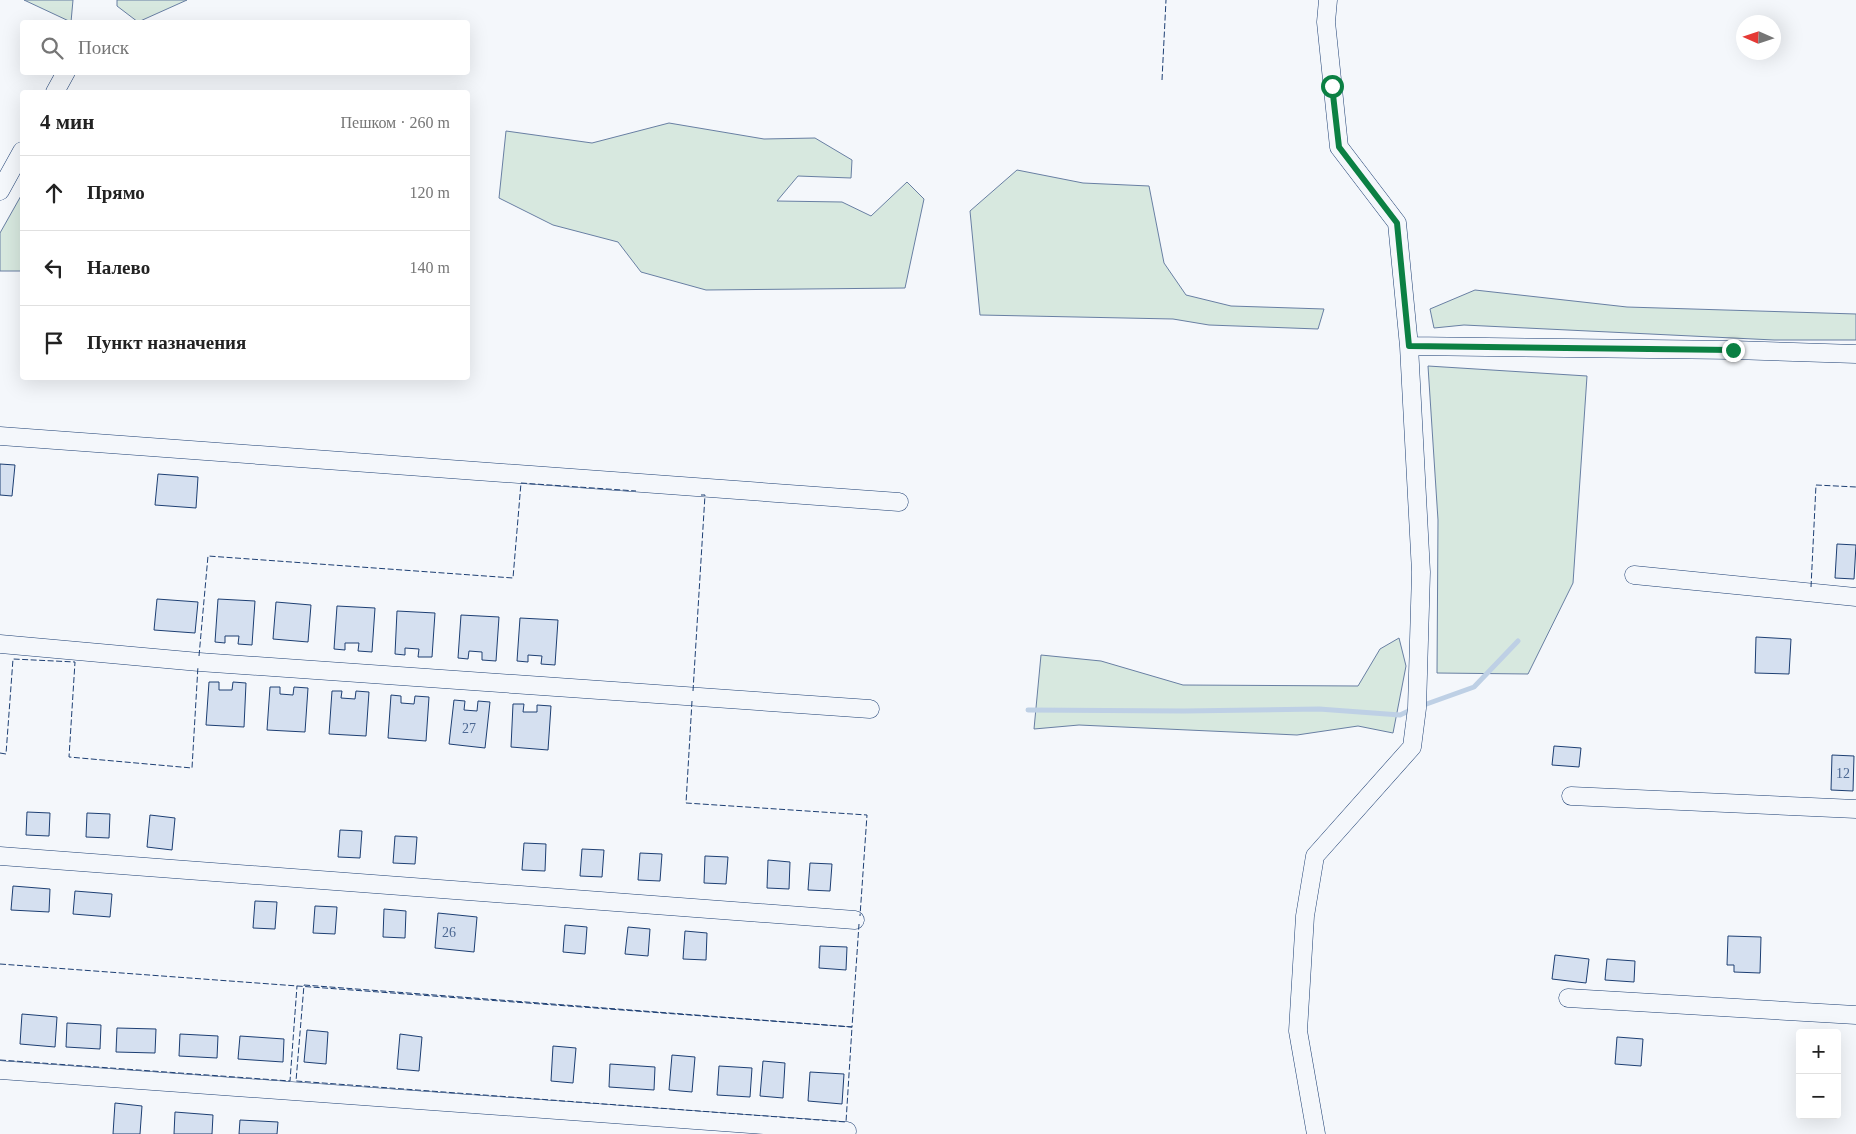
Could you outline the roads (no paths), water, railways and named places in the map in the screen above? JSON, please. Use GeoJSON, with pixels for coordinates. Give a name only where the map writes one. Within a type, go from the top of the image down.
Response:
{"type":"FeatureCollection","features":[{"type":"Feature","properties":{"kind":"street"},"geometry":{"type":"LineString","coordinates":[[1316,1134],[1298,1031],[1305,916],[1315,856],[1412,747],[1417,708],[1421,572],[1409,346],[1397,223],[1339,147],[1326,22],[1328,0]]}},
{"type":"Feature","properties":{"kind":"street"},"geometry":{"type":"LineString","coordinates":[[56,90],[64,75]]}},
{"type":"Feature","properties":{"kind":"street"},"geometry":{"type":"LineString","coordinates":[[0,192],[20,155]]}},
{"type":"Feature","properties":{"kind":"street"},"geometry":{"type":"LineString","coordinates":[[1409,346],[1733,350],[1856,354]]}},
{"type":"Feature","properties":{"kind":"street"},"geometry":{"type":"LineString","coordinates":[[0,436],[899,502]]}},
{"type":"Feature","properties":{"kind":"street"},"geometry":{"type":"LineString","coordinates":[[1634,575],[1856,597]]}},
{"type":"Feature","properties":{"kind":"street"},"geometry":{"type":"LineString","coordinates":[[0,644],[199,662],[870,709]]}},
{"type":"Feature","properties":{"kind":"street"},"geometry":{"type":"LineString","coordinates":[[1571,796],[1856,809]]}},
{"type":"Feature","properties":{"kind":"street"},"geometry":{"type":"LineString","coordinates":[[0,856],[855,920]]}},
{"type":"Feature","properties":{"kind":"street"},"geometry":{"type":"LineString","coordinates":[[1568,998],[1856,1015]]}},
{"type":"Feature","properties":{"kind":"street"},"geometry":{"type":"LineString","coordinates":[[0,1070],[847,1131]]}},
{"type":"Feature","properties":{"kind":"waterway"},"geometry":{"type":"LineString","coordinates":[[1421,706],[1474,687],[1518,641]]}},
{"type":"Feature","properties":{"kind":"waterway"},"geometry":{"type":"LineString","coordinates":[[1028,710],[1184,711],[1319,709],[1400,715],[1413,709]]}}]}
